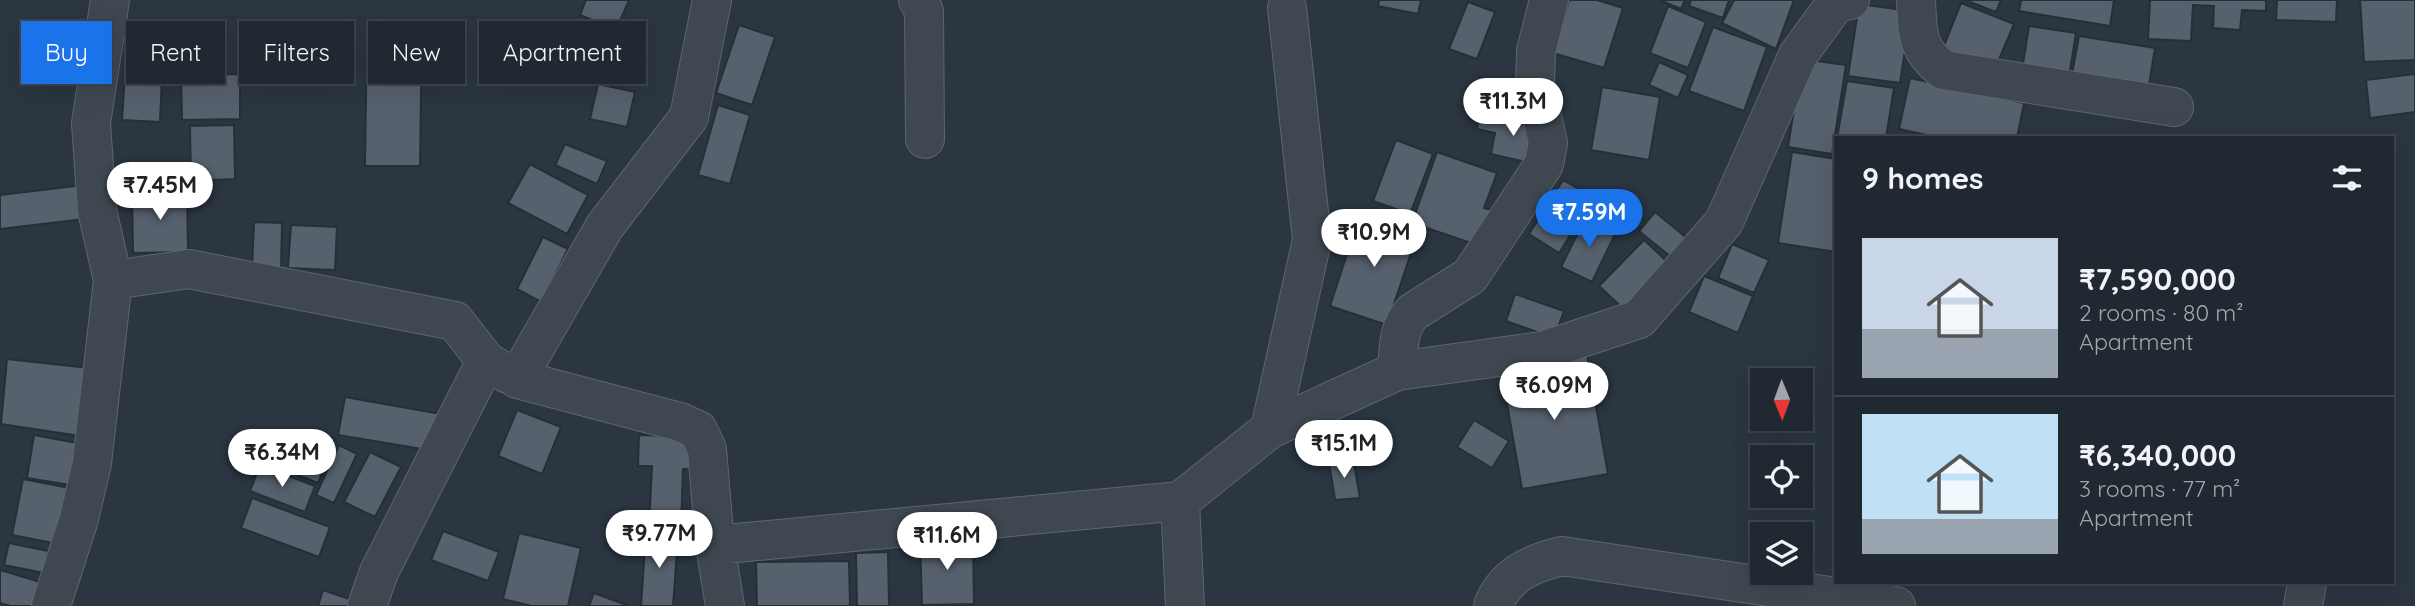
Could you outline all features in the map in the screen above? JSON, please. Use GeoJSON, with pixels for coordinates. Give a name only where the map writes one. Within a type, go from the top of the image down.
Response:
{"type":"FeatureCollection","features":[{"type":"Feature","properties":{"kind":"street"},"geometry":{"type":"LineString","coordinates":[[51,606],[79,519],[92,463],[113,280],[97,210],[91,123],[110,0]]}},
{"type":"Feature","properties":{"kind":"street"},"geometry":{"type":"LineString","coordinates":[[367,606],[379,572],[502,370],[605,226],[689,117],[712,0]]}},
{"type":"Feature","properties":{"kind":"street"},"geometry":{"type":"LineString","coordinates":[[918,0],[924,11],[925,139]]}},
{"type":"Feature","properties":{"kind":"street"},"geometry":{"type":"LineString","coordinates":[[1397,371],[1400,334],[1406,319],[1469,276],[1544,164],[1548,143],[1535,84],[1536,51],[1549,0]]}},
{"type":"Feature","properties":{"kind":"street"},"geometry":{"type":"LineString","coordinates":[[1916,0],[1919,38],[1927,57],[1943,70],[2174,107]]}},
{"type":"Feature","properties":{"kind":"street"},"geometry":{"type":"LineString","coordinates":[[715,545],[1180,501],[1270,429],[1397,371],[1542,351],[1639,319],[1724,222],[1798,55],[1837,1]]}},
{"type":"Feature","properties":{"kind":"street"},"geometry":{"type":"LineString","coordinates":[[1270,429],[1312,240],[1286,8]]}},
{"type":"Feature","properties":{"kind":"street"},"geometry":{"type":"LineString","coordinates":[[113,280],[189,269],[455,320],[502,370],[680,422],[698,430],[707,449],[715,545],[725,606]]}},
{"type":"Feature","properties":{"kind":"street"},"geometry":{"type":"LineString","coordinates":[[1180,501],[1185,606]]}},
{"type":"Feature","properties":{"kind":"street"},"geometry":{"type":"LineString","coordinates":[[1493,606],[1511,579],[1532,563],[1562,556],[1896,606]]}},
{"type":"Feature","properties":{"kind":"street"},"geometry":{"type":"LineString","coordinates":[[2303,606],[2307,584]]}},
{"type":"Feature","properties":{"kind":"building"},"geometry":{"type":"Polygon","coordinates":[[[586,0],[629,0],[620,21],[594,21],[580,15],[586,0]]]}},
{"type":"Feature","properties":{"kind":"building"},"geometry":{"type":"Polygon","coordinates":[[[1379,0],[1421,0],[1418,14],[1378,6],[1379,0]]]}},
{"type":"Feature","properties":{"kind":"building"},"geometry":{"type":"Polygon","coordinates":[[[1569,0],[1597,0],[1623,8],[1604,68],[1553,53],[1569,0]]]}},
{"type":"Feature","properties":{"kind":"building"},"geometry":{"type":"Polygon","coordinates":[[[1660,0],[1685,0],[1681,9],[1660,0]]]}},
{"type":"Feature","properties":{"kind":"building"},"geometry":{"type":"Polygon","coordinates":[[[1691,0],[1729,0],[1723,18],[1689,6],[1691,0]]]}},
{"type":"Feature","properties":{"kind":"building"},"geometry":{"type":"Polygon","coordinates":[[[1734,0],[1794,0],[1776,49],[1722,23],[1734,0]]]}},
{"type":"Feature","properties":{"kind":"building"},"geometry":{"type":"Polygon","coordinates":[[[1965,0],[2001,0],[1996,12],[1965,0]]]}},
{"type":"Feature","properties":{"kind":"building"},"geometry":{"type":"Polygon","coordinates":[[[2021,0],[2114,0],[2110,26],[2019,11],[2021,0]]]}},
{"type":"Feature","properties":{"kind":"building"},"geometry":{"type":"Polygon","coordinates":[[[2150,0],[2266,0],[2266,11],[2242,10],[2240,30],[2213,28],[2214,6],[2193,5],[2191,41],[2148,39],[2150,0]]]}},
{"type":"Feature","properties":{"kind":"building"},"geometry":{"type":"Polygon","coordinates":[[[2277,0],[2337,0],[2336,22],[2276,20],[2277,0]]]}},
{"type":"Feature","properties":{"kind":"building"},"geometry":{"type":"Polygon","coordinates":[[[2360,0],[2415,0],[2415,60],[2364,62],[2360,0]]]}},
{"type":"Feature","properties":{"kind":"building"},"geometry":{"type":"Polygon","coordinates":[[[1468,2],[1495,12],[1477,59],[1449,49],[1468,2]]]}},
{"type":"Feature","properties":{"kind":"building"},"geometry":{"type":"Polygon","coordinates":[[[1961,3],[2014,24],[1992,76],[1940,56],[1961,3]]]}},
{"type":"Feature","properties":{"kind":"building"},"geometry":{"type":"Polygon","coordinates":[[[1859,4],[1911,11],[1900,83],[1848,76],[1859,4]]]}},
{"type":"Feature","properties":{"kind":"building"},"geometry":{"type":"Polygon","coordinates":[[[1668,6],[1706,22],[1688,68],[1650,53],[1668,6]]]}},
{"type":"Feature","properties":{"kind":"building"},"geometry":{"type":"Polygon","coordinates":[[[368,21],[368,84],[421,84],[420,166],[365,166],[368,21]]]}},
{"type":"Feature","properties":{"kind":"building"},"geometry":{"type":"Polygon","coordinates":[[[739,25],[775,37],[752,105],[716,93],[739,25]]]}},
{"type":"Feature","properties":{"kind":"building"},"geometry":{"type":"Polygon","coordinates":[[[2029,26],[2076,33],[2068,83],[2021,76],[2029,26]]]}},
{"type":"Feature","properties":{"kind":"building"},"geometry":{"type":"Polygon","coordinates":[[[1713,27],[1767,47],[1744,111],[1689,91],[1713,27]]]}},
{"type":"Feature","properties":{"kind":"building"},"geometry":{"type":"Polygon","coordinates":[[[2079,36],[2155,48],[2147,97],[2070,85],[2079,36]]]}},
{"type":"Feature","properties":{"kind":"building"},"geometry":{"type":"Polygon","coordinates":[[[1802,59],[1846,65],[1832,154],[1788,147],[1802,59]]]}},
{"type":"Feature","properties":{"kind":"building"},"geometry":{"type":"Polygon","coordinates":[[[1659,62],[1688,75],[1678,98],[1649,85],[1659,62]]]}},
{"type":"Feature","properties":{"kind":"building"},"geometry":{"type":"Polygon","coordinates":[[[125,74],[126,84],[162,84],[160,122],[122,120],[125,74]]]}},
{"type":"Feature","properties":{"kind":"building"},"geometry":{"type":"Polygon","coordinates":[[[225,74],[239,74],[240,119],[182,120],[181,84],[225,84],[225,74]]]}},
{"type":"Feature","properties":{"kind":"building"},"geometry":{"type":"Polygon","coordinates":[[[2415,74],[2415,112],[2370,118],[2366,80],[2415,74]]]}},
{"type":"Feature","properties":{"kind":"building"},"geometry":{"type":"Polygon","coordinates":[[[1910,78],[2024,103],[2017,136],[1931,136],[1899,129],[1910,78]]]}},
{"type":"Feature","properties":{"kind":"building"},"geometry":{"type":"Polygon","coordinates":[[[1847,81],[1894,88],[1886,136],[1837,136],[1847,81]]]}},
{"type":"Feature","properties":{"kind":"building"},"geometry":{"type":"Polygon","coordinates":[[[598,84],[635,92],[627,127],[590,119],[598,84]]]}},
{"type":"Feature","properties":{"kind":"building"},"geometry":{"type":"Polygon","coordinates":[[[1602,87],[1660,97],[1649,160],[1591,150],[1602,87]]]}},
{"type":"Feature","properties":{"kind":"building"},"geometry":{"type":"Polygon","coordinates":[[[718,105],[750,115],[730,184],[698,175],[718,105]]]}},
{"type":"Feature","properties":{"kind":"building"},"geometry":{"type":"Polygon","coordinates":[[[1480,110],[1543,130],[1539,165],[1491,154],[1495,133],[1477,129],[1480,110]]]}},
{"type":"Feature","properties":{"kind":"building"},"geometry":{"type":"Polygon","coordinates":[[[234,125],[235,179],[191,181],[190,126],[234,125]]]}},
{"type":"Feature","properties":{"kind":"building"},"geometry":{"type":"Polygon","coordinates":[[[1396,140],[1433,154],[1410,214],[1373,201],[1396,140]]]}},
{"type":"Feature","properties":{"kind":"building"},"geometry":{"type":"Polygon","coordinates":[[[565,144],[607,161],[597,184],[555,165],[565,144]]]}},
{"type":"Feature","properties":{"kind":"building"},"geometry":{"type":"Polygon","coordinates":[[[1437,152],[1497,173],[1484,208],[1492,210],[1480,246],[1412,223],[1437,152]]]}},
{"type":"Feature","properties":{"kind":"building"},"geometry":{"type":"Polygon","coordinates":[[[1792,152],[1834,159],[1834,252],[1778,243],[1792,152]]]}},
{"type":"Feature","properties":{"kind":"building"},"geometry":{"type":"Polygon","coordinates":[[[530,164],[588,195],[567,234],[508,203],[530,164]]]}},
{"type":"Feature","properties":{"kind":"building"},"geometry":{"type":"Polygon","coordinates":[[[1563,180],[1594,198],[1559,253],[1529,234],[1563,180]]]}},
{"type":"Feature","properties":{"kind":"building"},"geometry":{"type":"Polygon","coordinates":[[[84,185],[84,219],[0,229],[0,195],[84,185]]]}},
{"type":"Feature","properties":{"kind":"building"},"geometry":{"type":"Polygon","coordinates":[[[187,191],[188,252],[133,253],[132,192],[187,191]]]}},
{"type":"Feature","properties":{"kind":"building"},"geometry":{"type":"Polygon","coordinates":[[[1655,212],[1693,243],[1677,262],[1639,231],[1655,212]]]}},
{"type":"Feature","properties":{"kind":"building"},"geometry":{"type":"Polygon","coordinates":[[[1360,214],[1418,232],[1387,325],[1330,306],[1360,214]]]}},
{"type":"Feature","properties":{"kind":"building"},"geometry":{"type":"Polygon","coordinates":[[[1587,215],[1617,230],[1592,282],[1561,267],[1587,215]]]}},
{"type":"Feature","properties":{"kind":"building"},"geometry":{"type":"Polygon","coordinates":[[[254,222],[282,223],[281,271],[252,271],[254,222]]]}},
{"type":"Feature","properties":{"kind":"building"},"geometry":{"type":"Polygon","coordinates":[[[291,225],[337,227],[335,270],[288,268],[291,225]]]}},
{"type":"Feature","properties":{"kind":"building"},"geometry":{"type":"Polygon","coordinates":[[[543,237],[568,249],[541,302],[517,289],[543,237]]]}},
{"type":"Feature","properties":{"kind":"building"},"geometry":{"type":"Polygon","coordinates":[[[1644,240],[1675,269],[1630,315],[1599,286],[1644,240]]]}},
{"type":"Feature","properties":{"kind":"building"},"geometry":{"type":"Polygon","coordinates":[[[1732,244],[1769,260],[1754,293],[1718,278],[1732,244]]]}},
{"type":"Feature","properties":{"kind":"building"},"geometry":{"type":"Polygon","coordinates":[[[1704,276],[1753,296],[1738,333],[1689,312],[1704,276]]]}},
{"type":"Feature","properties":{"kind":"building"},"geometry":{"type":"Polygon","coordinates":[[[1515,294],[1564,311],[1554,338],[1506,321],[1515,294]]]}},
{"type":"Feature","properties":{"kind":"building"},"geometry":{"type":"Polygon","coordinates":[[[1587,355],[1608,474],[1522,489],[1501,370],[1587,355]]]}},
{"type":"Feature","properties":{"kind":"building"},"geometry":{"type":"Polygon","coordinates":[[[7,359],[89,368],[80,436],[1,424],[7,359]]]}},
{"type":"Feature","properties":{"kind":"building"},"geometry":{"type":"Polygon","coordinates":[[[345,397],[441,414],[434,451],[338,435],[345,397]]]}},
{"type":"Feature","properties":{"kind":"building"},"geometry":{"type":"Polygon","coordinates":[[[517,410],[561,427],[542,474],[498,456],[517,410]]]}},
{"type":"Feature","properties":{"kind":"building"},"geometry":{"type":"Polygon","coordinates":[[[1474,420],[1509,441],[1492,468],[1457,447],[1474,420]]]}},
{"type":"Feature","properties":{"kind":"building"},"geometry":{"type":"Polygon","coordinates":[[[312,430],[335,439],[318,483],[295,474],[312,430]]]}},
{"type":"Feature","properties":{"kind":"building"},"geometry":{"type":"Polygon","coordinates":[[[34,435],[77,443],[70,485],[27,478],[34,435]]]}},
{"type":"Feature","properties":{"kind":"building"},"geometry":{"type":"Polygon","coordinates":[[[639,435],[694,437],[693,469],[683,469],[681,527],[649,527],[652,466],[638,466],[639,435]]]}},
{"type":"Feature","properties":{"kind":"building"},"geometry":{"type":"Polygon","coordinates":[[[339,445],[357,454],[334,503],[316,495],[339,445]]]}},
{"type":"Feature","properties":{"kind":"building"},"geometry":{"type":"Polygon","coordinates":[[[370,452],[401,467],[375,517],[344,502],[370,452]]]}},
{"type":"Feature","properties":{"kind":"building"},"geometry":{"type":"Polygon","coordinates":[[[1353,458],[1360,498],[1335,500],[1329,462],[1353,458]]]}},
{"type":"Feature","properties":{"kind":"building"},"geometry":{"type":"Polygon","coordinates":[[[260,465],[315,486],[305,512],[250,491],[260,465]]]}},
{"type":"Feature","properties":{"kind":"building"},"geometry":{"type":"Polygon","coordinates":[[[23,479],[69,488],[58,544],[12,535],[23,479]]]}},
{"type":"Feature","properties":{"kind":"building"},"geometry":{"type":"Polygon","coordinates":[[[252,498],[330,527],[319,557],[241,528],[252,498]]]}},
{"type":"Feature","properties":{"kind":"building"},"geometry":{"type":"Polygon","coordinates":[[[443,531],[499,552],[488,581],[431,560],[443,531]]]}},
{"type":"Feature","properties":{"kind":"building"},"geometry":{"type":"Polygon","coordinates":[[[519,533],[581,548],[568,606],[532,606],[503,599],[519,533]]]}},
{"type":"Feature","properties":{"kind":"building"},"geometry":{"type":"Polygon","coordinates":[[[646,533],[678,536],[673,606],[641,606],[646,533]]]}},
{"type":"Feature","properties":{"kind":"building"},"geometry":{"type":"Polygon","coordinates":[[[973,539],[974,604],[922,605],[920,540],[973,539]]]}},
{"type":"Feature","properties":{"kind":"building"},"geometry":{"type":"Polygon","coordinates":[[[9,543],[48,551],[44,573],[4,565],[9,543]]]}},
{"type":"Feature","properties":{"kind":"building"},"geometry":{"type":"Polygon","coordinates":[[[888,552],[889,606],[857,606],[856,553],[888,552]]]}},
{"type":"Feature","properties":{"kind":"building"},"geometry":{"type":"Polygon","coordinates":[[[849,561],[850,606],[757,606],[756,562],[849,561]]]}},
{"type":"Feature","properties":{"kind":"building"},"geometry":{"type":"Polygon","coordinates":[[[0,570],[47,584],[41,606],[11,606],[0,603],[0,570]]]}},
{"type":"Feature","properties":{"kind":"building"},"geometry":{"type":"Polygon","coordinates":[[[323,590],[358,602],[356,606],[318,606],[323,590]]]}},
{"type":"Feature","properties":{"kind":"building"},"geometry":{"type":"Polygon","coordinates":[[[594,593],[629,606],[589,606],[594,593]]]}}]}
